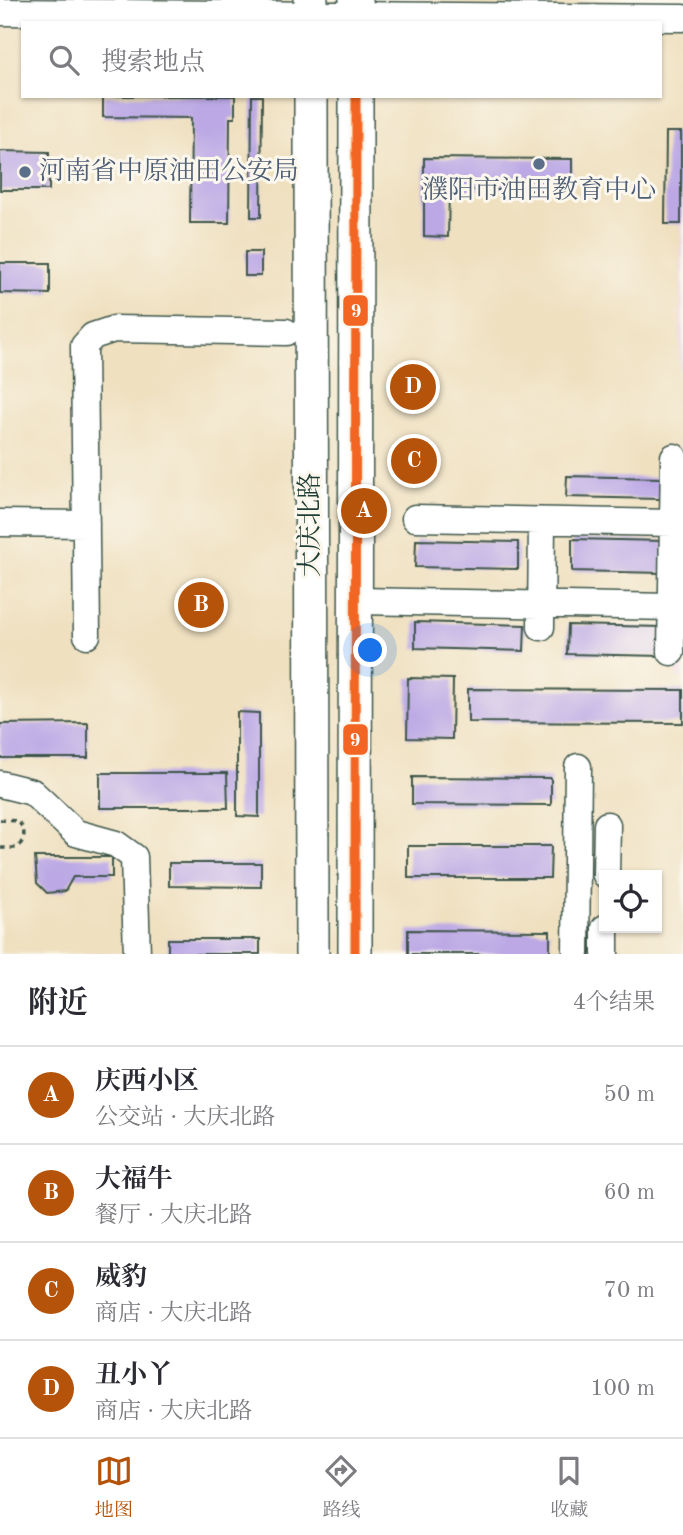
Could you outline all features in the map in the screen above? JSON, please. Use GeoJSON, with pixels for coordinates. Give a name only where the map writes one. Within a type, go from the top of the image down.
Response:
{"type":"FeatureCollection","features":[{"type":"Feature","properties":{"kind":"main road","name":"大庆北路"},"geometry":{"type":"LineString","coordinates":[[311,98],[312,954]]}},
{"type":"Feature","properties":{"kind":"main road","name":"大庆北路"},"geometry":{"type":"LineString","coordinates":[[355,954],[356,98]]}},
{"type":"Feature","properties":{"kind":"street"},"geometry":{"type":"LineString","coordinates":[[0,12],[311,12],[683,18]]}},
{"type":"Feature","properties":{"kind":"street"},"geometry":{"type":"LineString","coordinates":[[87,635],[84,345],[93,336],[114,329],[286,332]]}},
{"type":"Feature","properties":{"kind":"street"},"geometry":{"type":"LineString","coordinates":[[671,652],[674,457]]}},
{"type":"Feature","properties":{"kind":"street"},"geometry":{"type":"LineString","coordinates":[[415,518],[673,523]]}},
{"type":"Feature","properties":{"kind":"street"},"geometry":{"type":"LineString","coordinates":[[541,616],[542,520]]}},
{"type":"Feature","properties":{"kind":"street"},"geometry":{"type":"LineString","coordinates":[[0,523],[86,524]]}},
{"type":"Feature","properties":{"kind":"street"},"geometry":{"type":"LineString","coordinates":[[357,601],[541,616],[672,607]]}},
{"type":"Feature","properties":{"kind":"street"},"geometry":{"type":"LineString","coordinates":[[576,954],[578,767]]}},
{"type":"Feature","properties":{"kind":"street"},"geometry":{"type":"LineString","coordinates":[[0,784],[32,792],[76,833],[116,844],[134,857],[137,954]]}},
{"type":"Feature","properties":{"kind":"street"},"geometry":{"type":"LineString","coordinates":[[606,870],[607,825]]}},
{"type":"Feature","properties":{"kind":"street"},"geometry":{"type":"LineString","coordinates":[[605,933],[605,954]]}},
{"type":"Feature","properties":{"kind":"path"},"geometry":{"type":"LineString","coordinates":[[0,820],[18,821],[24,831],[24,838],[17,848],[0,848]]}},
{"type":"Feature","properties":{"kind":"shaded area"},"geometry":{"type":"Polygon","coordinates":[[[683,61],[683,678],[677,678],[683,61]]]}},
{"type":"Feature","properties":{"kind":"building"},"geometry":{"type":"Polygon","coordinates":[[[103,98],[235,98],[235,118],[230,118],[229,223],[190,223],[191,118],[103,117],[103,98]]]}},
{"type":"Feature","properties":{"kind":"building"},"geometry":{"type":"Polygon","coordinates":[[[252,98],[262,98],[261,217],[251,217],[252,98]]]}},
{"type":"Feature","properties":{"kind":"building"},"geometry":{"type":"Polygon","coordinates":[[[666,132],[681,132],[681,224],[665,224],[666,132]]]}},
{"type":"Feature","properties":{"kind":"building"},"geometry":{"type":"Polygon","coordinates":[[[0,151],[49,152],[49,190],[0,190],[0,151]]]}},
{"type":"Feature","properties":{"kind":"building"},"geometry":{"type":"Polygon","coordinates":[[[424,158],[572,159],[572,190],[449,190],[448,237],[424,236],[424,158]]]}},
{"type":"Feature","properties":{"kind":"building"},"geometry":{"type":"Polygon","coordinates":[[[245,252],[261,252],[261,276],[245,276],[245,252]]]}},
{"type":"Feature","properties":{"kind":"building"},"geometry":{"type":"Polygon","coordinates":[[[0,263],[50,263],[50,294],[0,293],[0,263]]]}},
{"type":"Feature","properties":{"kind":"building"},"geometry":{"type":"Polygon","coordinates":[[[567,476],[661,478],[660,499],[566,497],[567,476]]]}},
{"type":"Feature","properties":{"kind":"building"},"geometry":{"type":"Polygon","coordinates":[[[572,539],[664,541],[663,573],[572,571],[572,539]]]}},
{"type":"Feature","properties":{"kind":"building"},"geometry":{"type":"Polygon","coordinates":[[[416,540],[518,542],[518,569],[415,567],[416,540]]]}},
{"type":"Feature","properties":{"kind":"building"},"geometry":{"type":"Polygon","coordinates":[[[415,622],[525,625],[524,651],[415,648],[415,622]]]}},
{"type":"Feature","properties":{"kind":"building"},"geometry":{"type":"Polygon","coordinates":[[[568,625],[663,627],[663,656],[567,654],[568,625]]]}},
{"type":"Feature","properties":{"kind":"building"},"geometry":{"type":"Polygon","coordinates":[[[408,678],[453,679],[452,739],[407,738],[408,678]]]}},
{"type":"Feature","properties":{"kind":"building"},"geometry":{"type":"Polygon","coordinates":[[[468,689],[683,690],[683,723],[468,722],[468,689]]]}},
{"type":"Feature","properties":{"kind":"building"},"geometry":{"type":"Polygon","coordinates":[[[237,712],[259,713],[259,817],[237,816],[237,712]]]}},
{"type":"Feature","properties":{"kind":"building"},"geometry":{"type":"Polygon","coordinates":[[[88,723],[88,758],[0,758],[0,724],[88,723]]]}},
{"type":"Feature","properties":{"kind":"building"},"geometry":{"type":"Polygon","coordinates":[[[100,773],[227,773],[228,808],[100,808],[100,773]]]}},
{"type":"Feature","properties":{"kind":"building"},"geometry":{"type":"Polygon","coordinates":[[[412,777],[551,778],[551,805],[412,804],[412,777]]]}},
{"type":"Feature","properties":{"kind":"building"},"geometry":{"type":"Polygon","coordinates":[[[408,846],[551,846],[550,878],[408,878],[408,846]]]}},
{"type":"Feature","properties":{"kind":"building"},"geometry":{"type":"Polygon","coordinates":[[[35,857],[112,857],[112,877],[73,877],[65,891],[47,893],[37,883],[35,857]]]}},
{"type":"Feature","properties":{"kind":"building"},"geometry":{"type":"Polygon","coordinates":[[[169,863],[261,863],[261,887],[169,886],[169,863]]]}},
{"type":"Feature","properties":{"kind":"building"},"geometry":{"type":"Polygon","coordinates":[[[408,930],[550,931],[550,954],[408,954],[408,930]]]}},
{"type":"Feature","properties":{"kind":"building"},"geometry":{"type":"Polygon","coordinates":[[[168,939],[260,939],[260,954],[168,954],[168,939]]]}},
{"type":"Feature","properties":{"kind":"transit line","name":"9"},"geometry":{"type":"LineString","coordinates":[[355,954],[356,98]]}},
{"type":"Feature","properties":{"kind":"place","name":"濮阳市油田教育中心"},"geometry":{"type":"Point","coordinates":[539,164]}},
{"type":"Feature","properties":{"kind":"place","name":"河南省中原油田公安局"},"geometry":{"type":"Point","coordinates":[25,172]}},
{"type":"Feature","properties":{"kind":"place","name":"丑小丫"},"geometry":{"type":"Point","coordinates":[413,387]}},
{"type":"Feature","properties":{"kind":"place","name":"威豹"},"geometry":{"type":"Point","coordinates":[414,461]}},
{"type":"Feature","properties":{"kind":"place","name":"庆西小区"},"geometry":{"type":"Point","coordinates":[364,511]}},
{"type":"Feature","properties":{"kind":"place","name":"大福牛"},"geometry":{"type":"Point","coordinates":[201,605]}}]}
